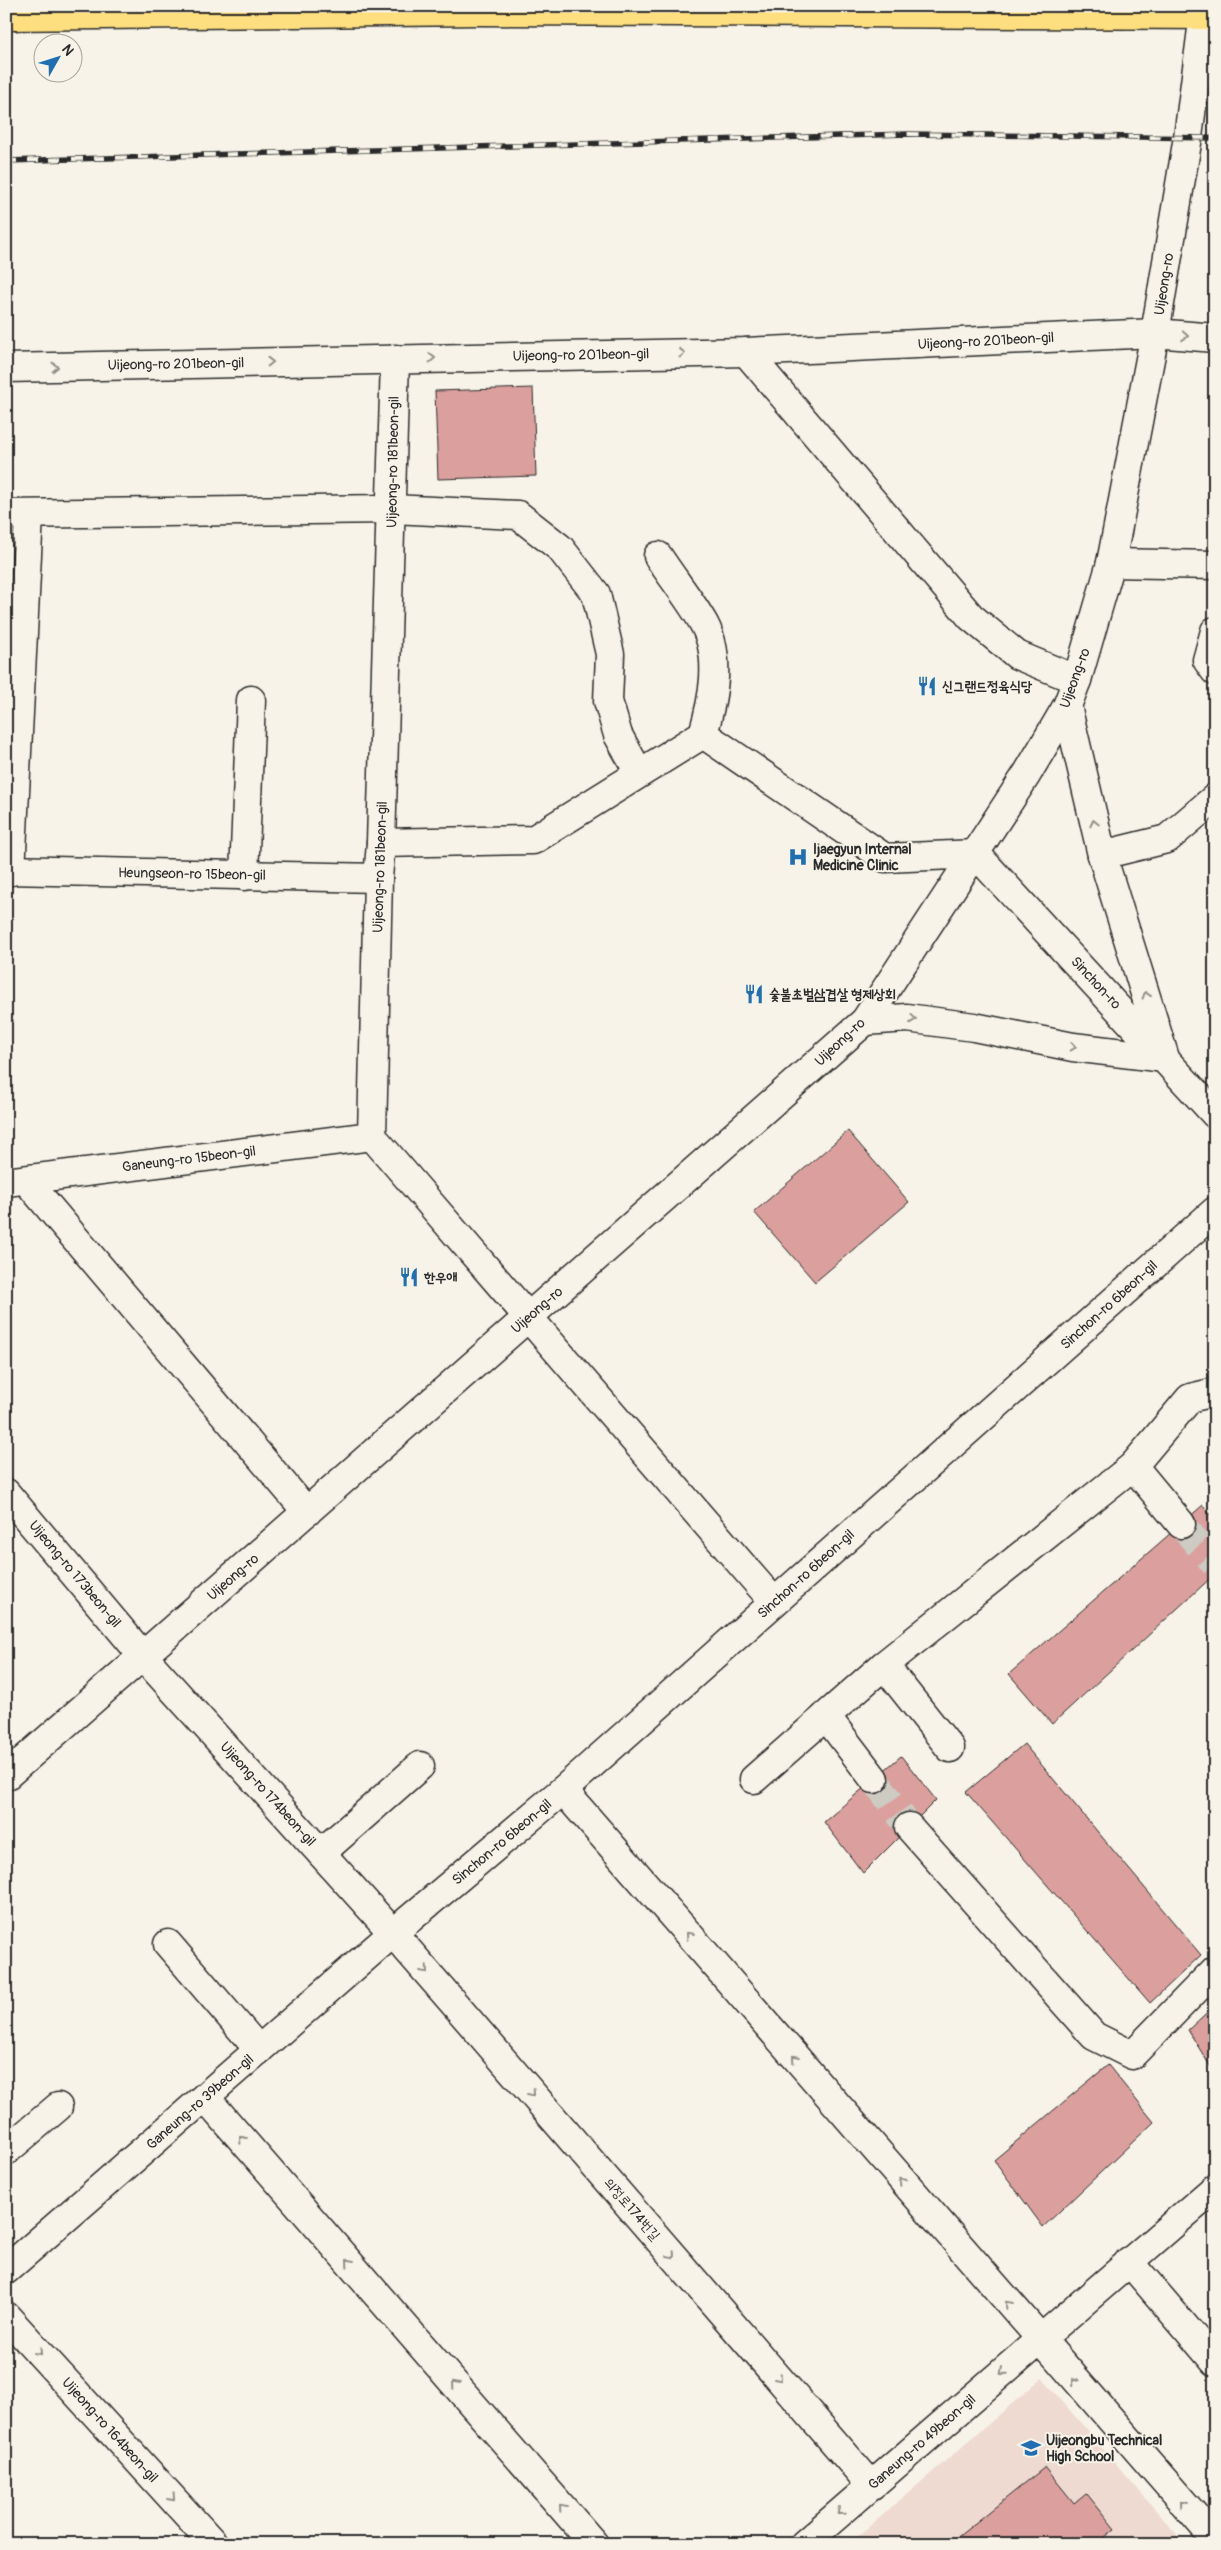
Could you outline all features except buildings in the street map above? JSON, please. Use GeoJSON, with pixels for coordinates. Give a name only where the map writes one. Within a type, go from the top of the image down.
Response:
{"type":"FeatureCollection","features":[{"type":"Feature","properties":{"kind":"main road"},"geometry":{"type":"LineString","coordinates":[[6,16],[480,11],[1208,11]]}},
{"type":"Feature","properties":{"kind":"street","name":"Uijeong-ro"},"geometry":{"type":"LineString","coordinates":[[6,1776],[865,1021],[976,854],[1067,706],[1077,680],[1111,563],[1156,333],[1208,11]]}},
{"type":"Feature","properties":{"kind":"street","name":"Uijeong-ro 201beon-gil"},"geometry":{"type":"LineString","coordinates":[[6,368],[746,352],[1156,333],[1215,338]]}},
{"type":"Feature","properties":{"kind":"street"},"geometry":{"type":"LineString","coordinates":[[746,352],[971,617],[1017,655],[1077,680]]}},
{"type":"Feature","properties":{"kind":"street","name":"Uijeong-ro 181beon-gil"},"geometry":{"type":"LineString","coordinates":[[372,1136],[378,878],[381,843],[392,509],[395,359]]}},
{"type":"Feature","properties":{"kind":"street"},"geometry":{"type":"LineString","coordinates":[[8,870],[18,514],[392,509],[518,515],[560,548],[596,594],[610,654],[608,701],[618,735],[640,773]]}},
{"type":"Feature","properties":{"kind":"street"},"geometry":{"type":"LineString","coordinates":[[381,843],[533,840],[703,734],[713,702],[714,658],[705,626],[658,556]]}},
{"type":"Feature","properties":{"kind":"street"},"geometry":{"type":"LineString","coordinates":[[1111,563],[1215,565]]}},
{"type":"Feature","properties":{"kind":"street"},"geometry":{"type":"LineString","coordinates":[[1215,631],[1207,660],[1215,671]]}},
{"type":"Feature","properties":{"kind":"street"},"geometry":{"type":"LineString","coordinates":[[244,876],[251,700]]}},
{"type":"Feature","properties":{"kind":"street"},"geometry":{"type":"LineString","coordinates":[[865,1021],[907,1018],[974,1027],[1073,1047],[1165,1058],[1102,855],[1067,706]]}},
{"type":"Feature","properties":{"kind":"street"},"geometry":{"type":"LineString","coordinates":[[703,734],[885,858],[976,854]]}},
{"type":"Feature","properties":{"kind":"street"},"geometry":{"type":"LineString","coordinates":[[1102,855],[1167,839],[1215,798]]}},
{"type":"Feature","properties":{"kind":"street","name":"Sinchon-ro"},"geometry":{"type":"LineString","coordinates":[[976,854],[1215,1114]]}},
{"type":"Feature","properties":{"kind":"street","name":"Heungseon-ro 15beon-gil"},"geometry":{"type":"LineString","coordinates":[[8,870],[378,878]]}},
{"type":"Feature","properties":{"kind":"street"},"geometry":{"type":"LineString","coordinates":[[372,1136],[530,1316],[774,1602]]}},
{"type":"Feature","properties":{"kind":"street","name":"Ganeung-ro 15beon-gil"},"geometry":{"type":"LineString","coordinates":[[16,1181],[372,1136]]}},
{"type":"Feature","properties":{"kind":"street"},"geometry":{"type":"LineString","coordinates":[[16,1181],[307,1512]]}},
{"type":"Feature","properties":{"kind":"street","name":"Sinchon-ro 6beon-gil"},"geometry":{"type":"LineString","coordinates":[[393,1933],[563,1790],[1215,1211]]}},
{"type":"Feature","properties":{"kind":"street"},"geometry":{"type":"LineString","coordinates":[[754,1779],[884,1665],[1132,1466],[1190,1398],[1215,1392]]}},
{"type":"Feature","properties":{"kind":"street"},"geometry":{"type":"LineString","coordinates":[[1132,1466],[1181,1524]]}},
{"type":"Feature","properties":{"kind":"street","name":"Uijeong-ro 173beon-gil"},"geometry":{"type":"LineString","coordinates":[[6,1493],[143,1656]]}},
{"type":"Feature","properties":{"kind":"street","name":"Uijeong-ro 174beon-gil"},"geometry":{"type":"LineString","coordinates":[[143,1656],[393,1933]]}},
{"type":"Feature","properties":{"kind":"street"},"geometry":{"type":"LineString","coordinates":[[884,1665],[950,1748]]}},
{"type":"Feature","properties":{"kind":"street"},"geometry":{"type":"LineString","coordinates":[[826,1716],[874,1779]]}},
{"type":"Feature","properties":{"kind":"street"},"geometry":{"type":"LineString","coordinates":[[322,1853],[420,1766]]}},
{"type":"Feature","properties":{"kind":"street"},"geometry":{"type":"LineString","coordinates":[[563,1790],[1215,2539]]}},
{"type":"Feature","properties":{"kind":"street"},"geometry":{"type":"LineString","coordinates":[[909,1827],[1094,2036],[1132,2055],[1215,1970]]}},
{"type":"Feature","properties":{"kind":"street","name":"Ganeung-ro 39beon-gil"},"geometry":{"type":"LineString","coordinates":[[6,2270],[393,1933]]}},
{"type":"Feature","properties":{"kind":"street","name":"의정로174번길"},"geometry":{"type":"LineString","coordinates":[[393,1933],[872,2486]]}},
{"type":"Feature","properties":{"kind":"street"},"geometry":{"type":"LineString","coordinates":[[168,1944],[259,2050]]}},
{"type":"Feature","properties":{"kind":"street"},"geometry":{"type":"LineString","coordinates":[[205,2097],[594,2544]]}},
{"type":"Feature","properties":{"kind":"street"},"geometry":{"type":"LineString","coordinates":[[6,2151],[58,2108]]}},
{"type":"Feature","properties":{"kind":"street","name":"Ganeung-ro 49beon-gil"},"geometry":{"type":"LineString","coordinates":[[804,2544],[1040,2340],[1129,2260],[1215,2188]]}},
{"type":"Feature","properties":{"kind":"street"},"geometry":{"type":"LineString","coordinates":[[1129,2260],[1215,2362]]}},
{"type":"Feature","properties":{"kind":"street","name":"Uijeong-ro 164beon-gil"},"geometry":{"type":"LineString","coordinates":[[6,2316],[214,2544]]}},
{"type":"Feature","properties":{"kind":"shaded area","name":"Uijeongbu Technical High School"},"geometry":{"type":"Polygon","coordinates":[[[1042,2378],[1185,2544],[849,2544],[1042,2378]]]}},
{"type":"Feature","properties":{"kind":"tunnel"},"geometry":{"type":"LineString","coordinates":[[1181,1524],[1215,1564]]}},
{"type":"Feature","properties":{"kind":"tunnel"},"geometry":{"type":"LineString","coordinates":[[874,1779],[909,1827]]}},
{"type":"Feature","properties":{"kind":"railway"},"geometry":{"type":"LineString","coordinates":[[6,161],[908,134],[1215,138]]}},
{"type":"Feature","properties":{"kind":"place","name":"신그랜드정육식당"},"geometry":{"type":"Point","coordinates":[927,686]}},
{"type":"Feature","properties":{"kind":"place","name":"Ijaegyun Internal Medicine Clinic"},"geometry":{"type":"Point","coordinates":[798,857]}},
{"type":"Feature","properties":{"kind":"place","name":"숯불초벌삼겹살 형제상회"},"geometry":{"type":"Point","coordinates":[754,994]}},
{"type":"Feature","properties":{"kind":"place","name":"한우애"},"geometry":{"type":"Point","coordinates":[409,1277]}},
{"type":"Feature","properties":{"kind":"place","name":"Uijeongbu Technical High School"},"geometry":{"type":"Point","coordinates":[1031,2448]}}]}
